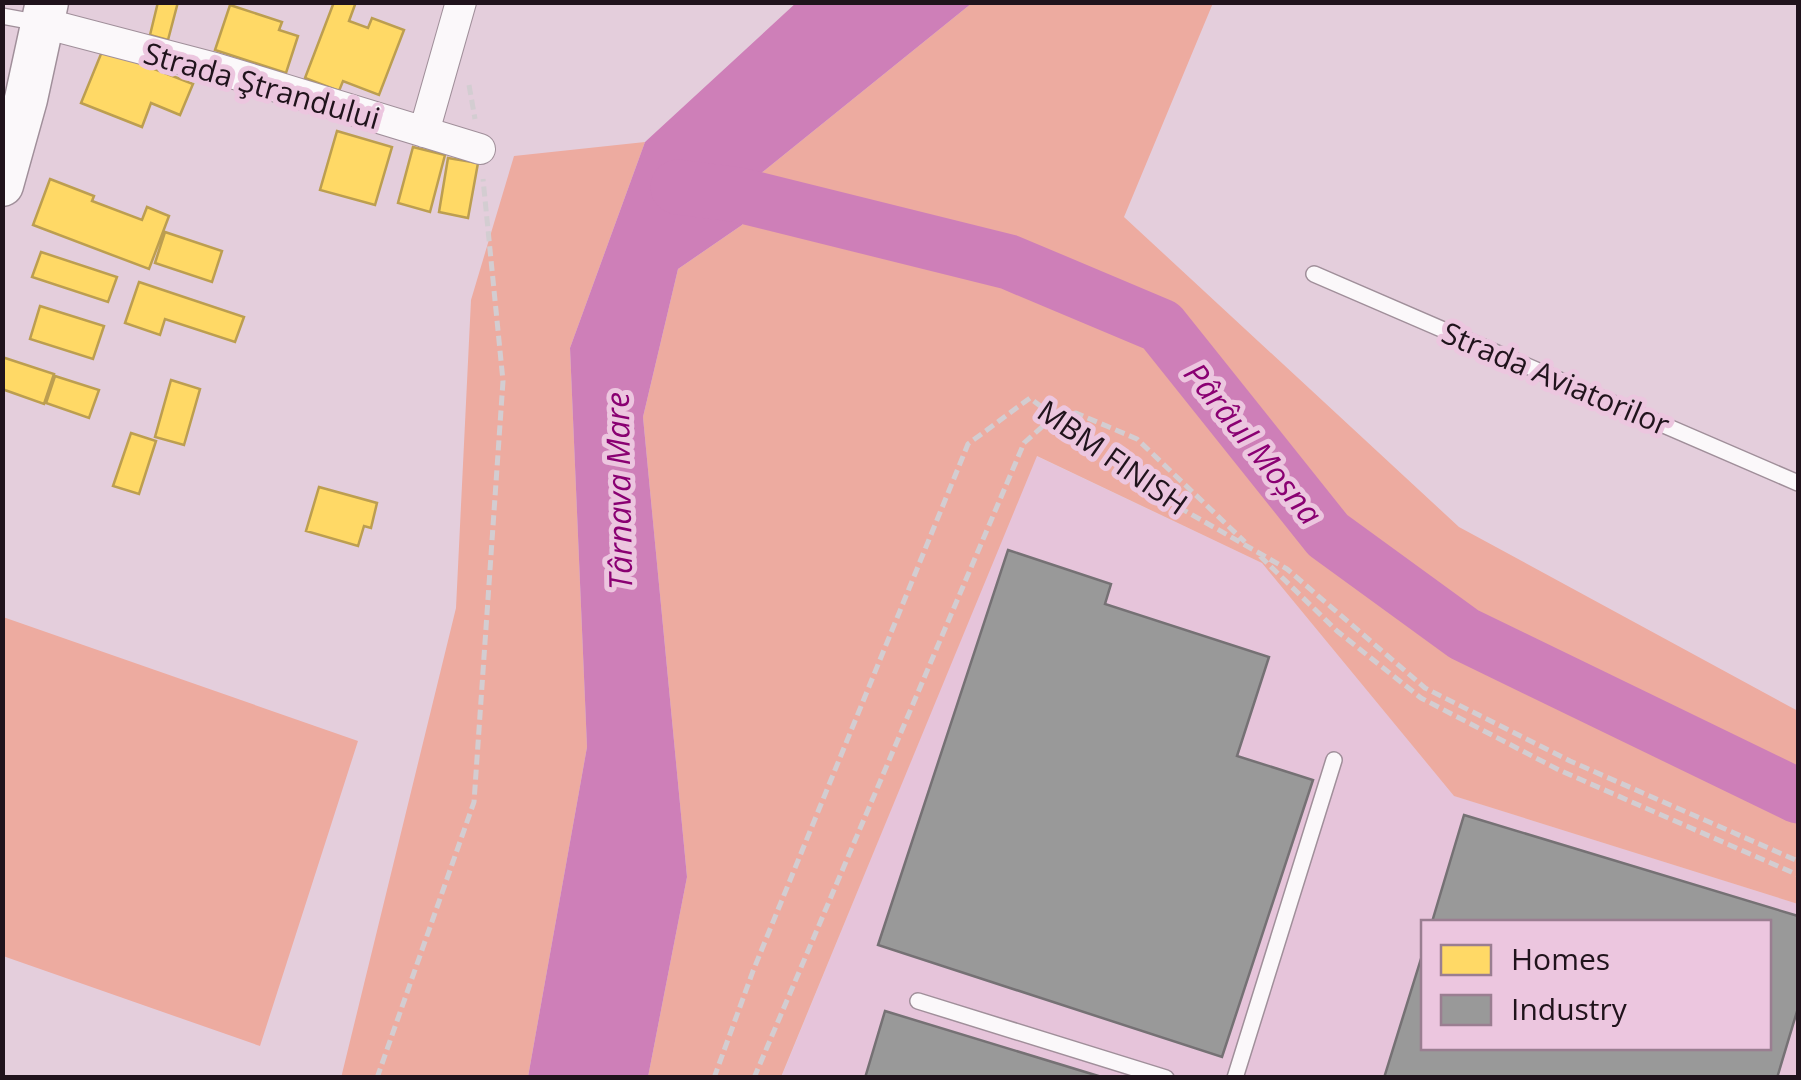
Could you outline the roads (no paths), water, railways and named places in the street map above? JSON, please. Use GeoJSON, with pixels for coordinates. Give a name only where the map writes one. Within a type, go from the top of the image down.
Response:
{"type":"FeatureCollection","features":[{"type":"Feature","properties":{"kind":"main road"},"geometry":{"type":"LineString","coordinates":[[2,185],[31,14]]}},
{"type":"Feature","properties":{"kind":"street"},"geometry":{"type":"LineString","coordinates":[[424,132],[462,2]]}},
{"type":"Feature","properties":{"kind":"street","name":"Strada Ştrandului"},"geometry":{"type":"LineString","coordinates":[[31,14],[480,149]]}},
{"type":"Feature","properties":{"kind":"lane","name":"Strada Aviatorilor"},"geometry":{"type":"LineString","coordinates":[[1314,274],[1798,483]]}},
{"type":"Feature","properties":{"kind":"lane"},"geometry":{"type":"LineString","coordinates":[[1235,1078],[1334,760]]}},
{"type":"Feature","properties":{"kind":"lane"},"geometry":{"type":"LineString","coordinates":[[918,1000],[1166,1078]]}},
{"type":"Feature","properties":{"kind":"water","name":"Târnava Mare"},"geometry":{"type":"Polygon","coordinates":[[[797,2],[972,3],[760,174],[742,225],[678,269],[643,417],[687,877],[648,1077],[528,1077],[587,747],[570,348],[645,142],[797,2]]]}},
{"type":"Feature","properties":{"kind":"waterway","name":"Pârâul Moșna"},"geometry":{"type":"LineString","coordinates":[[678,187],[739,195],[1009,262],[1161,326],[1328,535],[1464,634],[1798,796]]}}]}
